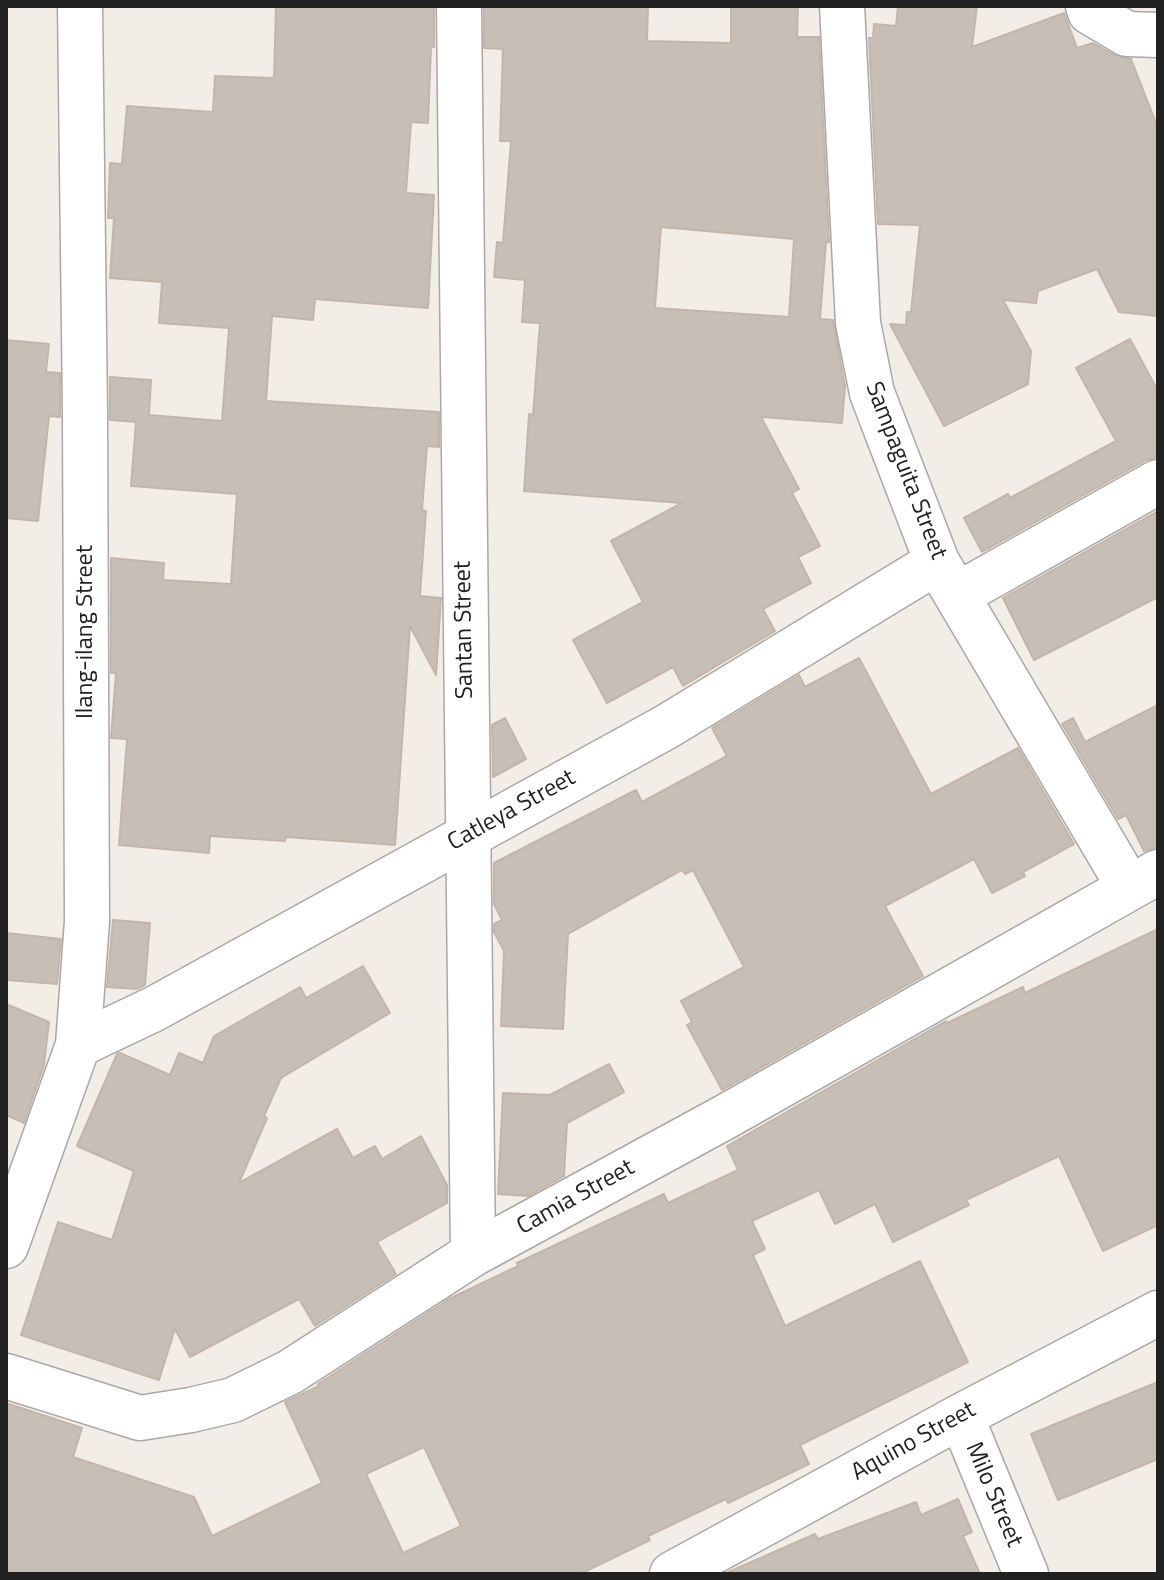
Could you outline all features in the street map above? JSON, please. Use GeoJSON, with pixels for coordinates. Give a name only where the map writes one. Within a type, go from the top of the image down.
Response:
{"type":"FeatureCollection","features":[{"type":"Feature","properties":{"kind":"street","name":"Ilang-ilang Street"},"geometry":{"type":"LineString","coordinates":[[6,1246],[78,1045],[87,921],[80,6]]}},
{"type":"Feature","properties":{"kind":"street","name":"Santan Street"},"geometry":{"type":"LineString","coordinates":[[459,6],[473,1254]]}},
{"type":"Feature","properties":{"kind":"street","name":"Sampaguita Street"},"geometry":{"type":"LineString","coordinates":[[842,6],[858,323],[872,393],[947,578],[1144,880]]}},
{"type":"Feature","properties":{"kind":"street"},"geometry":{"type":"LineString","coordinates":[[1088,6],[1090,12],[1127,34],[1158,35]]}},
{"type":"Feature","properties":{"kind":"street","name":"Catleya Street"},"geometry":{"type":"LineString","coordinates":[[78,1045],[154,1009],[666,727],[947,578],[1158,482]]}},
{"type":"Feature","properties":{"kind":"street","name":"Camia Street"},"geometry":{"type":"LineString","coordinates":[[6,1376],[140,1418],[233,1400],[290,1372],[473,1254],[1144,880]]}},
{"type":"Feature","properties":{"kind":"street","name":"Aquino Street"},"geometry":{"type":"LineString","coordinates":[[672,1574],[961,1416],[1158,1313]]}},
{"type":"Feature","properties":{"kind":"street","name":"Milo Street"},"geometry":{"type":"LineString","coordinates":[[961,1416],[1026,1574]]}},
{"type":"Feature","properties":{"kind":"building"},"geometry":{"type":"Polygon","coordinates":[[[276,6],[434,6],[428,123],[411,122],[406,193],[434,195],[428,308],[315,299],[313,320],[272,316],[266,401],[439,412],[439,447],[427,446],[420,596],[441,598],[436,675],[410,626],[395,845],[286,837],[285,841],[210,836],[209,853],[119,845],[127,739],[111,738],[116,673],[111,673],[111,558],[164,563],[163,580],[231,584],[237,494],[131,486],[136,422],[110,420],[110,377],[151,380],[149,415],[222,421],[229,328],[159,323],[162,282],[110,278],[114,218],[108,218],[110,163],[122,164],[127,106],[213,112],[215,76],[274,78],[276,6]]]}},
{"type":"Feature","properties":{"kind":"building"},"geometry":{"type":"Polygon","coordinates":[[[484,6],[648,6],[647,41],[731,43],[731,6],[798,6],[797,37],[819,37],[829,242],[826,242],[820,319],[833,320],[845,386],[842,423],[761,417],[799,489],[792,493],[820,546],[798,557],[811,583],[763,609],[775,631],[683,686],[673,667],[607,703],[573,640],[643,602],[611,541],[682,503],[524,491],[540,323],[522,322],[525,280],[494,277],[497,242],[503,243],[511,141],[500,141],[503,49],[484,48],[484,6]],[[661,227],[655,308],[789,317],[794,239],[661,227]]]}},
{"type":"Feature","properties":{"kind":"building"},"geometry":{"type":"Polygon","coordinates":[[[898,6],[977,6],[972,47],[1064,13],[1077,48],[1093,43],[1114,55],[1131,59],[1158,128],[1158,316],[1119,312],[1097,269],[1038,291],[1036,303],[1003,300],[1031,351],[1028,384],[944,426],[890,324],[906,325],[907,312],[911,312],[920,225],[878,224],[869,38],[873,38],[874,24],[896,26],[898,6]]]}},
{"type":"Feature","properties":{"kind":"building"},"geometry":{"type":"Polygon","coordinates":[[[1130,339],[1158,391],[1158,457],[1146,460],[982,552],[964,518],[1008,494],[1010,498],[1116,441],[1076,368],[1130,339]]]}},
{"type":"Feature","properties":{"kind":"building"},"geometry":{"type":"Polygon","coordinates":[[[6,340],[49,344],[46,372],[60,373],[60,417],[49,416],[38,521],[6,518],[6,340]]]}},
{"type":"Feature","properties":{"kind":"building"},"geometry":{"type":"Polygon","coordinates":[[[1158,511],[1158,597],[1034,660],[1003,598],[1158,511]]]}},
{"type":"Feature","properties":{"kind":"building"},"geometry":{"type":"Polygon","coordinates":[[[859,658],[931,794],[1018,748],[1074,844],[992,893],[974,859],[885,906],[923,976],[722,1090],[687,1025],[692,1022],[681,1001],[744,967],[693,870],[685,874],[682,870],[568,934],[563,1029],[501,1026],[504,951],[494,932],[494,924],[502,920],[494,904],[494,863],[636,790],[642,802],[727,756],[712,728],[799,675],[805,687],[859,658]]]}},
{"type":"Feature","properties":{"kind":"building"},"geometry":{"type":"Polygon","coordinates":[[[1158,705],[1158,847],[1144,851],[1126,815],[1118,819],[1062,724],[1073,718],[1085,742],[1158,705]]]}},
{"type":"Feature","properties":{"kind":"building"},"geometry":{"type":"Polygon","coordinates":[[[505,718],[526,759],[493,777],[492,725],[505,718]]]}},
{"type":"Feature","properties":{"kind":"building"},"geometry":{"type":"Polygon","coordinates":[[[113,920],[150,923],[145,985],[137,989],[107,987],[113,920]]]}},
{"type":"Feature","properties":{"kind":"building"},"geometry":{"type":"Polygon","coordinates":[[[1158,929],[1158,1225],[1103,1251],[1059,1156],[966,1200],[969,1205],[893,1242],[875,1204],[835,1224],[819,1190],[752,1221],[765,1249],[753,1255],[785,1326],[920,1261],[968,1362],[800,1445],[809,1464],[728,1503],[726,1499],[648,1536],[650,1540],[580,1574],[6,1574],[6,1403],[82,1428],[73,1457],[194,1497],[212,1536],[322,1483],[285,1402],[319,1386],[449,1299],[518,1266],[517,1263],[664,1194],[668,1203],[738,1170],[727,1146],[946,1021],[1023,987],[1025,993],[1158,929]],[[424,1447],[366,1474],[403,1553],[461,1526],[424,1447]]]}},
{"type":"Feature","properties":{"kind":"building"},"geometry":{"type":"Polygon","coordinates":[[[6,933],[61,939],[57,984],[6,980],[6,933]]]}},
{"type":"Feature","properties":{"kind":"building"},"geometry":{"type":"Polygon","coordinates":[[[363,966],[390,1013],[281,1078],[239,1183],[337,1129],[353,1158],[375,1146],[382,1159],[421,1136],[447,1185],[447,1203],[377,1242],[396,1274],[315,1326],[299,1299],[190,1357],[175,1329],[159,1380],[21,1335],[58,1222],[112,1240],[134,1171],[77,1146],[117,1054],[170,1075],[179,1053],[203,1063],[214,1036],[300,987],[306,998],[363,966]]]}},
{"type":"Feature","properties":{"kind":"building"},"geometry":{"type":"Polygon","coordinates":[[[6,1004],[49,1022],[44,1065],[24,1123],[6,1115],[6,1004]]]}},
{"type":"Feature","properties":{"kind":"building"},"geometry":{"type":"Polygon","coordinates":[[[609,1064],[624,1092],[567,1123],[564,1176],[528,1196],[498,1194],[503,1093],[550,1095],[609,1064]]]}},
{"type":"Feature","properties":{"kind":"building"},"geometry":{"type":"Polygon","coordinates":[[[1158,1382],[1158,1459],[1058,1500],[1031,1434],[1158,1382]]]}},
{"type":"Feature","properties":{"kind":"building"},"geometry":{"type":"Polygon","coordinates":[[[958,1499],[972,1532],[963,1536],[980,1574],[724,1574],[815,1534],[818,1539],[916,1502],[921,1515],[958,1499]]]}}]}
